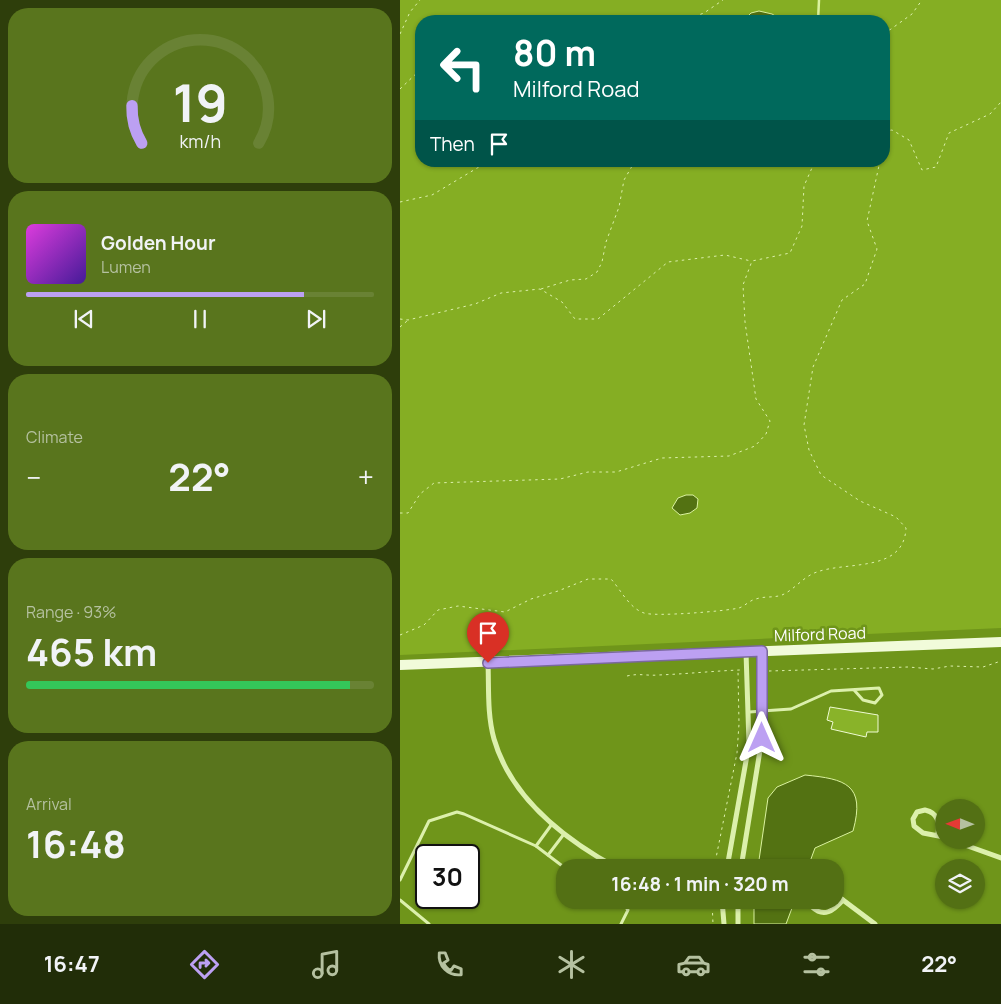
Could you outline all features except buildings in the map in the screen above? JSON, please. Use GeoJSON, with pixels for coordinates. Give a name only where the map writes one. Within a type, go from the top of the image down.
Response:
{"type":"FeatureCollection","features":[{"type":"Feature","properties":{"kind":"street","name":"Milford Road"},"geometry":{"type":"LineString","coordinates":[[400,666],[1001,642]]}},
{"type":"Feature","properties":{"kind":"street"},"geometry":{"type":"LineString","coordinates":[[742,859],[762,738],[762,651]]}},
{"type":"Feature","properties":{"kind":"street"},"geometry":{"type":"LineString","coordinates":[[729,859],[749,744],[746,652]]}},
{"type":"Feature","properties":{"kind":"street"},"geometry":{"type":"LineString","coordinates":[[488,663],[490,718],[500,756],[510,778],[524,797],[552,823],[604,859]]}},
{"type":"Feature","properties":{"kind":"street"},"geometry":{"type":"LineString","coordinates":[[925,810],[935,814],[939,821],[941,836],[924,832],[914,826],[913,819],[917,812],[925,810]]}},
{"type":"Feature","properties":{"kind":"street"},"geometry":{"type":"LineString","coordinates":[[976,849],[1001,858]]}},
{"type":"Feature","properties":{"kind":"street"},"geometry":{"type":"LineString","coordinates":[[844,901],[874,924]]}},
{"type":"Feature","properties":{"kind":"street"},"geometry":{"type":"LineString","coordinates":[[723,909],[724,924]]}},
{"type":"Feature","properties":{"kind":"street"},"geometry":{"type":"LineString","coordinates":[[738,909],[738,924]]}},
{"type":"Feature","properties":{"kind":"street"},"geometry":{"type":"LineString","coordinates":[[814,909],[818,913],[823,914],[833,909]]}},
{"type":"Feature","properties":{"kind":"lane"},"geometry":{"type":"LineString","coordinates":[[748,712],[791,709],[831,691],[879,688],[882,695],[875,703],[863,700],[854,690]]}},
{"type":"Feature","properties":{"kind":"lane"},"geometry":{"type":"LineString","coordinates":[[400,880],[429,821],[439,816],[457,812],[536,846],[556,861]]}},
{"type":"Feature","properties":{"kind":"lane"},"geometry":{"type":"LineString","coordinates":[[536,846],[552,823]]}},
{"type":"Feature","properties":{"kind":"lane"},"geometry":{"type":"LineString","coordinates":[[548,855],[565,833]]}},
{"type":"Feature","properties":{"kind":"lane"},"geometry":{"type":"LineString","coordinates":[[400,900],[429,924]]}},
{"type":"Feature","properties":{"kind":"lane"},"geometry":{"type":"LineString","coordinates":[[621,924],[627,909]]}},
{"type":"Feature","properties":{"kind":"path"},"geometry":{"type":"LineString","coordinates":[[400,34],[410,12],[420,0]]}},
{"type":"Feature","properties":{"kind":"path"},"geometry":{"type":"LineString","coordinates":[[698,15],[723,0]]}},
{"type":"Feature","properties":{"kind":"path"},"geometry":{"type":"LineString","coordinates":[[890,30],[912,14],[922,0]]}},
{"type":"Feature","properties":{"kind":"path"},"geometry":{"type":"LineString","coordinates":[[400,89],[415,75]]}},
{"type":"Feature","properties":{"kind":"path"},"geometry":{"type":"LineString","coordinates":[[890,130],[909,140],[922,170],[936,167],[949,133],[990,114],[1001,102]]}},
{"type":"Feature","properties":{"kind":"path"},"geometry":{"type":"LineString","coordinates":[[400,202],[432,195],[479,167]]}},
{"type":"Feature","properties":{"kind":"path"},"geometry":{"type":"LineString","coordinates":[[400,319],[408,320],[475,304],[500,293],[540,289],[570,280],[586,279],[597,272],[602,262],[606,242],[619,207],[624,180],[632,167]]}},
{"type":"Feature","properties":{"kind":"path"},"geometry":{"type":"LineString","coordinates":[[540,289],[562,302],[575,319],[598,319],[668,262],[725,255],[752,261],[790,253],[802,226],[804,186],[812,167]]}},
{"type":"Feature","properties":{"kind":"path"},"geometry":{"type":"LineString","coordinates":[[400,635],[424,625],[438,610],[458,606],[506,612],[530,599],[558,592],[588,579],[610,579],[625,594],[631,606],[645,614],[661,615],[740,608],[755,599],[782,595],[816,572],[875,563],[893,555],[906,540],[906,528],[896,517],[860,502],[821,474],[809,450],[804,425],[813,367],[842,300],[865,284],[877,249],[867,221],[879,167]]}},
{"type":"Feature","properties":{"kind":"path"},"geometry":{"type":"LineString","coordinates":[[400,513],[408,513],[420,494],[434,483],[560,479],[588,472],[616,472],[662,458],[729,456],[755,446],[766,434],[770,421],[756,399],[746,322],[743,285],[752,261]]}},
{"type":"Feature","properties":{"kind":"path"},"geometry":{"type":"LineString","coordinates":[[400,327],[408,320]]}},
{"type":"Feature","properties":{"kind":"path"},"geometry":{"type":"LineString","coordinates":[[762,670],[773,672],[863,668],[933,669],[950,666],[983,667],[1001,661]]}},
{"type":"Feature","properties":{"kind":"path"},"geometry":{"type":"LineString","coordinates":[[716,859],[737,753],[739,724],[738,670]]}},
{"type":"Feature","properties":{"kind":"path"},"geometry":{"type":"LineString","coordinates":[[627,676],[636,673],[658,676],[705,671],[746,670]]}},
{"type":"Feature","properties":{"kind":"path"},"geometry":{"type":"LineString","coordinates":[[712,909],[713,924]]}},
{"type":"Feature","properties":{"kind":"shaded area"},"geometry":{"type":"Polygon","coordinates":[[[400,0],[1001,0],[1001,628],[400,655],[400,0]]]}},
{"type":"Feature","properties":{"kind":"shaded area"},"geometry":{"type":"Polygon","coordinates":[[[759,11],[774,15],[749,15],[759,11]]]}},
{"type":"Feature","properties":{"kind":"shaded area"},"geometry":{"type":"Polygon","coordinates":[[[693,495],[698,499],[697,508],[690,513],[680,515],[672,508],[678,498],[693,495]]]}},
{"type":"Feature","properties":{"kind":"shaded area"},"geometry":{"type":"Polygon","coordinates":[[[805,775],[841,782],[849,787],[857,803],[853,831],[815,848],[811,859],[759,859],[768,798],[777,787],[805,775]]]}},
{"type":"Feature","properties":{"kind":"shaded area"},"geometry":{"type":"Polygon","coordinates":[[[754,909],[792,909],[786,924],[754,924],[754,909]]]}},
{"type":"Feature","properties":{"kind":"waterway"},"geometry":{"type":"LineString","coordinates":[[818,15],[819,0]]}},
{"type":"Feature","properties":{"kind":"route"},"geometry":{"type":"LineString","coordinates":[[488,663],[762,651],[762,738]]}}]}
